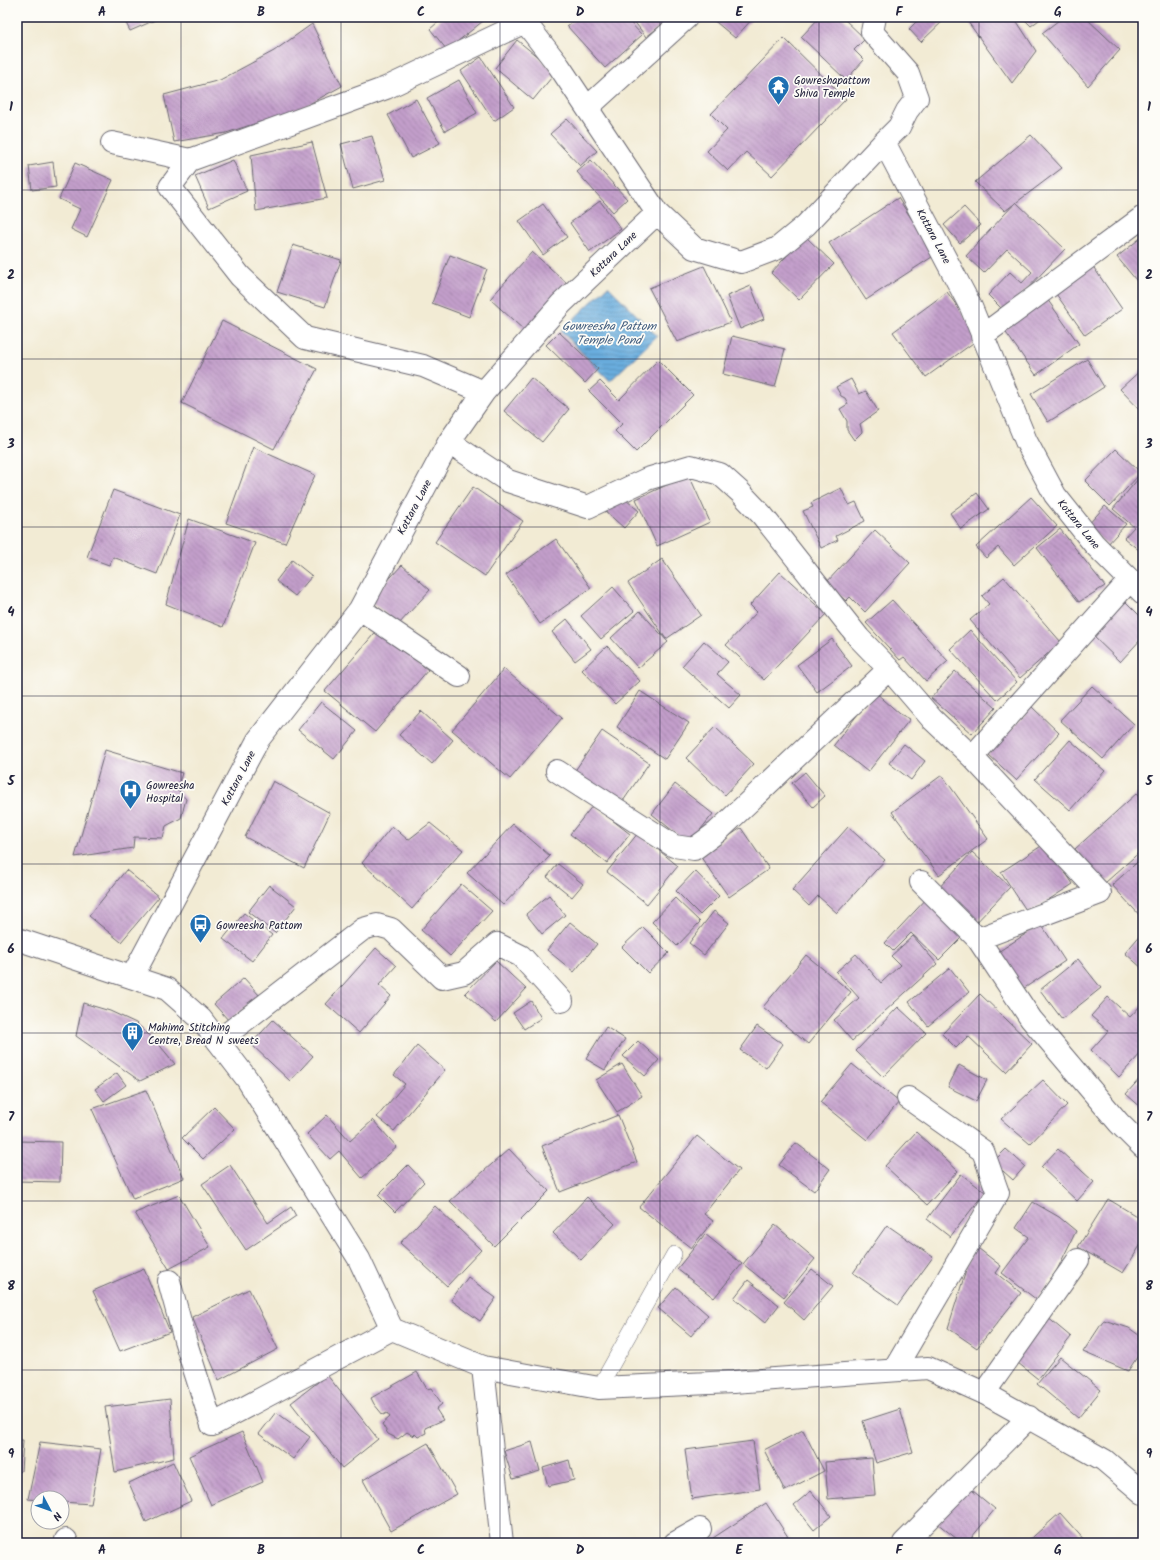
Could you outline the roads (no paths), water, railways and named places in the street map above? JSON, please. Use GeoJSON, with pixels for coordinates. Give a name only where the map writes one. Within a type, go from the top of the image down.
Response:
{"type":"FeatureCollection","features":[{"type":"Feature","properties":{"kind":"street"},"geometry":{"type":"LineString","coordinates":[[587,108],[687,17]]}},
{"type":"Feature","properties":{"kind":"street"},"geometry":{"type":"LineString","coordinates":[[112,143],[190,160],[386,88],[523,19],[587,108],[656,213],[694,248],[742,262],[778,248],[806,225],[900,127],[907,111],[917,98],[908,73],[872,32],[874,17]]}},
{"type":"Feature","properties":{"kind":"street","name":"Kottara Lane"},"geometry":{"type":"LineString","coordinates":[[884,142],[971,307],[1026,441],[1055,496],[1094,544],[1136,587]]}},
{"type":"Feature","properties":{"kind":"street"},"geometry":{"type":"LineString","coordinates":[[190,160],[170,187],[240,276],[305,338],[423,366],[484,392]]}},
{"type":"Feature","properties":{"kind":"street","name":"Kottara Lane"},"geometry":{"type":"LineString","coordinates":[[132,977],[258,740],[360,609],[449,442],[484,392],[561,304],[656,213]]}},
{"type":"Feature","properties":{"kind":"street"},"geometry":{"type":"LineString","coordinates":[[982,336],[1143,216]]}},
{"type":"Feature","properties":{"kind":"street"},"geometry":{"type":"LineString","coordinates":[[449,442],[508,481],[588,507],[647,479],[691,466],[720,474],[740,492],[762,515],[859,638],[889,669],[932,719],[972,757],[1100,893],[978,939]]}},
{"type":"Feature","properties":{"kind":"street"},"geometry":{"type":"LineString","coordinates":[[972,757],[1136,587]]}},
{"type":"Feature","properties":{"kind":"street"},"geometry":{"type":"LineString","coordinates":[[360,609],[459,676]]}},
{"type":"Feature","properties":{"kind":"street"},"geometry":{"type":"LineString","coordinates":[[557,771],[674,846],[694,849],[717,832],[889,669]]}},
{"type":"Feature","properties":{"kind":"street"},"geometry":{"type":"LineString","coordinates":[[921,882],[978,939],[1031,1018],[1119,1123],[1143,1147]]}},
{"type":"Feature","properties":{"kind":"street"},"geometry":{"type":"LineString","coordinates":[[218,1041],[363,929],[377,925],[391,929],[442,978],[464,973],[497,944],[521,956],[562,1002]]}},
{"type":"Feature","properties":{"kind":"street"},"geometry":{"type":"LineString","coordinates":[[17,939],[167,989],[201,1020],[247,1079],[359,1258],[392,1329],[483,1367],[599,1388],[733,1382],[928,1368],[984,1393],[1104,1460],[1143,1493]]}},
{"type":"Feature","properties":{"kind":"street"},"geometry":{"type":"LineString","coordinates":[[894,1370],[998,1193],[983,1151],[908,1098]]}},
{"type":"Feature","properties":{"kind":"street"},"geometry":{"type":"LineString","coordinates":[[984,1393],[1078,1260]]}},
{"type":"Feature","properties":{"kind":"street"},"geometry":{"type":"LineString","coordinates":[[169,1281],[185,1340],[212,1425],[392,1329]]}},
{"type":"Feature","properties":{"kind":"street"},"geometry":{"type":"LineString","coordinates":[[483,1367],[502,1543]]}},
{"type":"Feature","properties":{"kind":"street"},"geometry":{"type":"LineString","coordinates":[[904,1543],[1029,1417]]}},
{"type":"Feature","properties":{"kind":"street"},"geometry":{"type":"LineString","coordinates":[[675,1543],[700,1529]]}},
{"type":"Feature","properties":{"kind":"lane"},"geometry":{"type":"LineString","coordinates":[[599,1388],[674,1254]]}},
{"type":"Feature","properties":{"kind":"water","name":"Gowreesha Pattom Temple Pond"},"geometry":{"type":"Polygon","coordinates":[[[608,286],[657,336],[610,381],[561,331],[608,286]]]}},
{"type":"Feature","properties":{"kind":"place","name":"Gowreshapattom Shiva Temple"},"geometry":{"type":"Point","coordinates":[779,106]}},
{"type":"Feature","properties":{"kind":"place","name":"Gowreesha Hospital"},"geometry":{"type":"Point","coordinates":[131,810]}},
{"type":"Feature","properties":{"kind":"place","name":"Gowreesha Pattom"},"geometry":{"type":"Point","coordinates":[200,944]}},
{"type":"Feature","properties":{"kind":"place","name":"Mahima Stitching Centre, Bread N sweets"},"geometry":{"type":"Point","coordinates":[133,1052]}}]}
